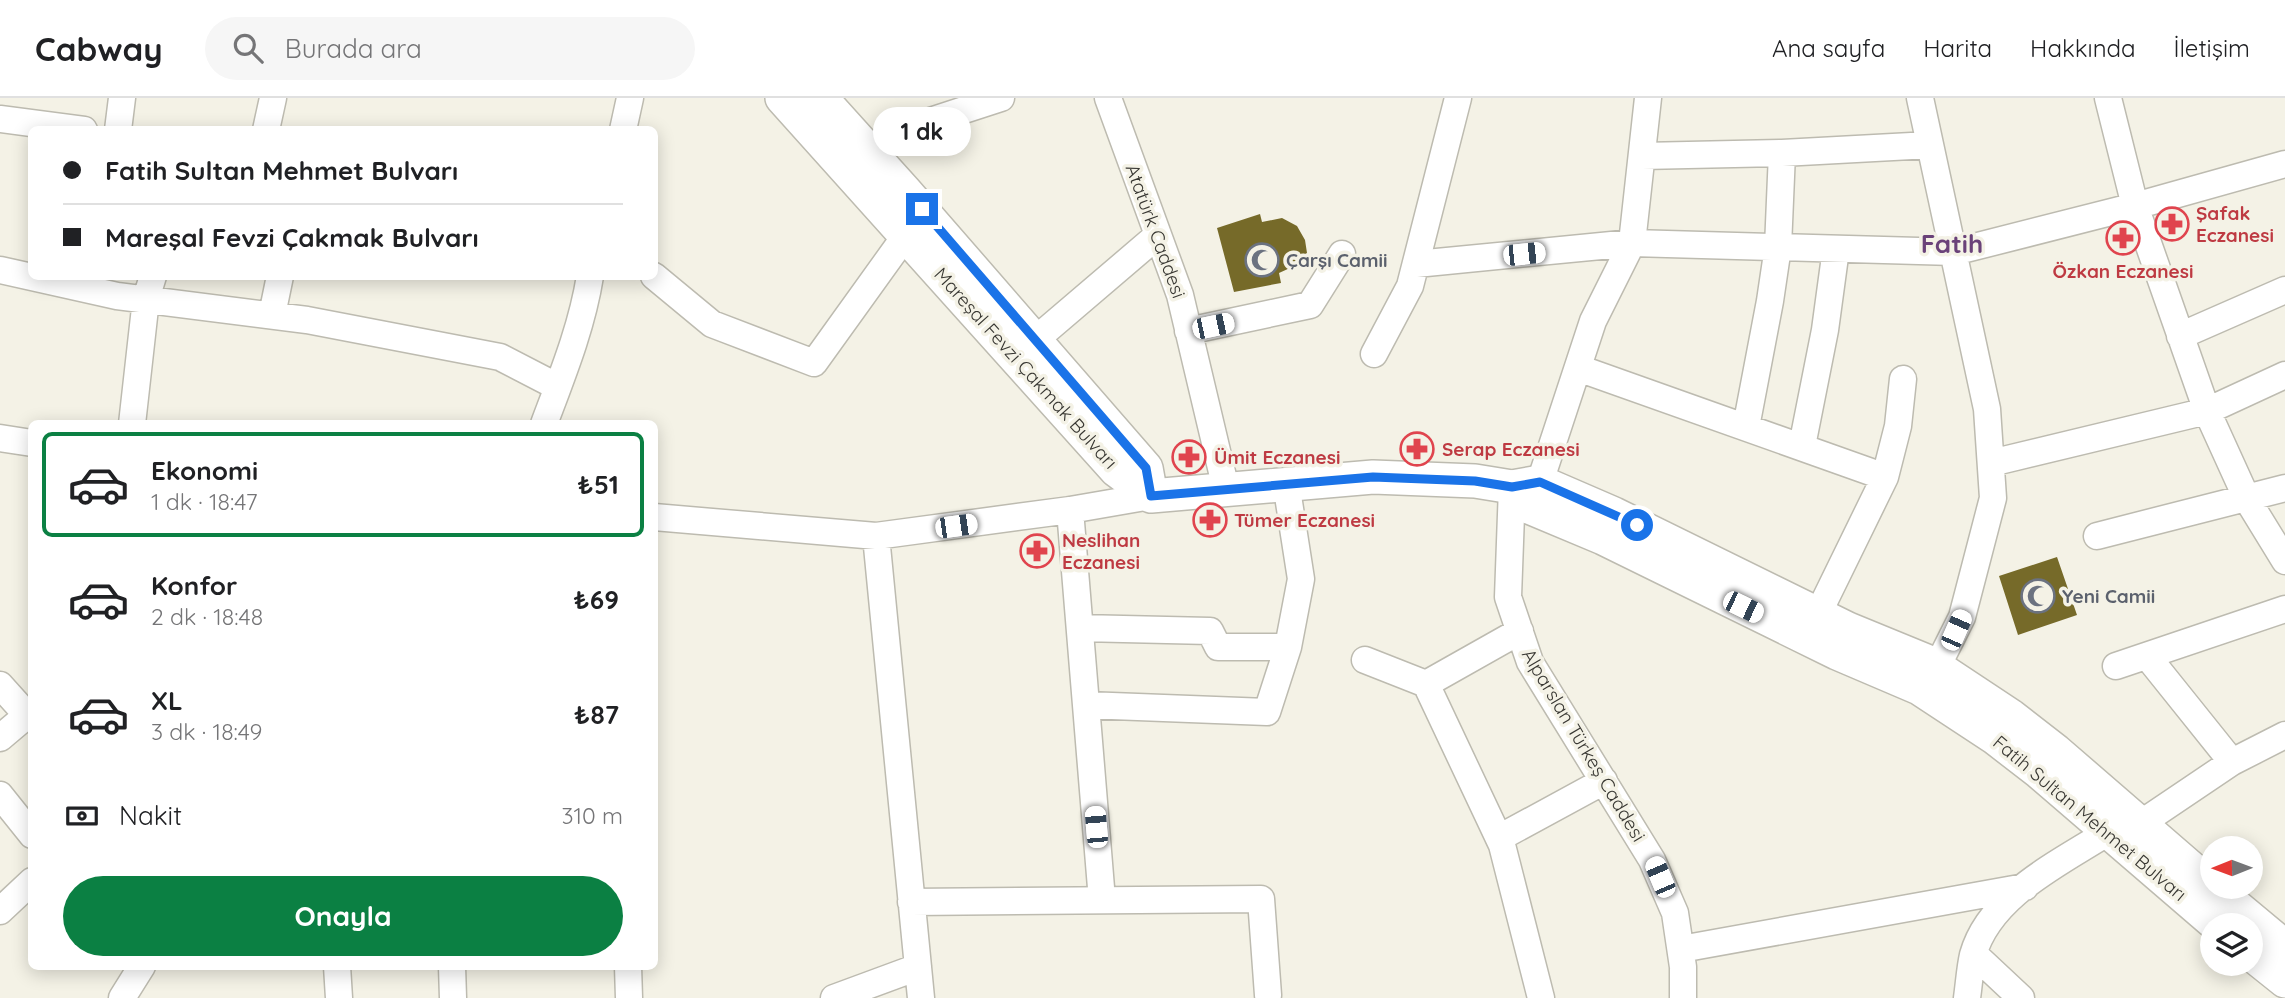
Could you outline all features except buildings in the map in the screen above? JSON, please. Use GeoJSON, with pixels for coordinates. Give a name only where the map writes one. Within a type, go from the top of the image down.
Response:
{"type":"FeatureCollection","features":[{"type":"Feature","properties":{"kind":"main road","name":"Mareşal Fevzi Çakmak Bulvarı"},"geometry":{"type":"LineString","coordinates":[[782,98],[1116,470],[1151,496]]}},
{"type":"Feature","properties":{"kind":"main road","name":"Mareşal Fevzi Çakmak Bulvarı"},"geometry":{"type":"LineString","coordinates":[[821,98],[1146,468],[1151,496]]}},
{"type":"Feature","properties":{"kind":"main road","name":"Fatih Sultan Mehmet Bulvarı"},"geometry":{"type":"LineString","coordinates":[[1151,496],[1373,477],[1526,485],[1614,514],[1818,614],[1931,679],[2020,723],[2200,876]]}},
{"type":"Feature","properties":{"kind":"main road","name":"Fatih Sultan Mehmet Bulvarı"},"geometry":{"type":"LineString","coordinates":[[1526,485],[1529,507],[1603,538],[1837,653],[1931,679],[1995,738],[2039,772],[2203,913]]}},
{"type":"Feature","properties":{"kind":"main road","name":"Fatih Sultan Mehmet Bulvarı"},"geometry":{"type":"LineString","coordinates":[[2229,900],[2285,947]]}},
{"type":"Feature","properties":{"kind":"main road"},"geometry":{"type":"LineString","coordinates":[[2263,963],[2285,981]]}},
{"type":"Feature","properties":{"kind":"street"},"geometry":{"type":"LineString","coordinates":[[118,126],[122,98]]}},
{"type":"Feature","properties":{"kind":"street"},"geometry":{"type":"LineString","coordinates":[[266,126],[272,98]]}},
{"type":"Feature","properties":{"kind":"street"},"geometry":{"type":"LineString","coordinates":[[623,126],[630,98]]}},
{"type":"Feature","properties":{"kind":"street"},"geometry":{"type":"LineString","coordinates":[[867,148],[921,124],[1001,98]]}},
{"type":"Feature","properties":{"kind":"street","name":"Atatürk Caddesi"},"geometry":{"type":"LineString","coordinates":[[1108,98],[1180,295],[1226,489]]}},
{"type":"Feature","properties":{"kind":"street"},"geometry":{"type":"LineString","coordinates":[[1374,354],[1410,286],[1458,98]]}},
{"type":"Feature","properties":{"kind":"street","name":"Alparslan Türkeş Caddesi"},"geometry":{"type":"LineString","coordinates":[[1648,98],[1632,243],[1594,321],[1578,368],[1526,485],[1508,597],[1531,662],[1652,860],[1675,913],[1684,967],[1683,998]]}},
{"type":"Feature","properties":{"kind":"street"},"geometry":{"type":"LineString","coordinates":[[1920,98],[1987,409],[1993,498],[1962,617],[1931,679]]}},
{"type":"Feature","properties":{"kind":"street"},"geometry":{"type":"LineString","coordinates":[[2108,98],[2135,206],[2207,411],[2246,499],[2285,561]]}},
{"type":"Feature","properties":{"kind":"street"},"geometry":{"type":"LineString","coordinates":[[0,119],[53,126]]}},
{"type":"Feature","properties":{"kind":"street"},"geometry":{"type":"LineString","coordinates":[[1642,156],[1782,153],[1930,145]]}},
{"type":"Feature","properties":{"kind":"street"},"geometry":{"type":"LineString","coordinates":[[1745,427],[1778,247],[1782,153]]}},
{"type":"Feature","properties":{"kind":"street"},"geometry":{"type":"LineString","coordinates":[[1416,264],[1632,243],[1954,251],[2135,206],[2285,164]]}},
{"type":"Feature","properties":{"kind":"street"},"geometry":{"type":"LineString","coordinates":[[658,279],[712,324],[814,363],[906,235]]}},
{"type":"Feature","properties":{"kind":"street"},"geometry":{"type":"LineString","coordinates":[[1035,340],[1158,235]]}},
{"type":"Feature","properties":{"kind":"street"},"geometry":{"type":"LineString","coordinates":[[1802,446],[1825,330],[1836,248]]}},
{"type":"Feature","properties":{"kind":"street"},"geometry":{"type":"LineString","coordinates":[[1188,331],[1310,305],[1342,254]]}},
{"type":"Feature","properties":{"kind":"street"},"geometry":{"type":"LineString","coordinates":[[0,270],[28,276]]}},
{"type":"Feature","properties":{"kind":"street"},"geometry":{"type":"LineString","coordinates":[[45,280],[117,296],[150,288],[272,315],[500,357],[558,387]]}},
{"type":"Feature","properties":{"kind":"street"},"geometry":{"type":"LineString","coordinates":[[272,315],[279,280]]}},
{"type":"Feature","properties":{"kind":"street"},"geometry":{"type":"LineString","coordinates":[[546,420],[587,297],[589,280]]}},
{"type":"Feature","properties":{"kind":"street"},"geometry":{"type":"LineString","coordinates":[[133,420],[150,288]]}},
{"type":"Feature","properties":{"kind":"street"},"geometry":{"type":"LineString","coordinates":[[2180,336],[2285,290]]}},
{"type":"Feature","properties":{"kind":"street"},"geometry":{"type":"LineString","coordinates":[[1578,368],[1885,477]]}},
{"type":"Feature","properties":{"kind":"street"},"geometry":{"type":"LineString","coordinates":[[1990,463],[2207,411],[2285,375]]}},
{"type":"Feature","properties":{"kind":"street"},"geometry":{"type":"LineString","coordinates":[[1818,614],[1885,477],[1898,426],[1903,379]]}},
{"type":"Feature","properties":{"kind":"street"},"geometry":{"type":"LineString","coordinates":[[0,438],[28,442]]}},
{"type":"Feature","properties":{"kind":"street"},"geometry":{"type":"LineString","coordinates":[[1086,705],[1268,712],[1288,647],[1301,579],[1297,482]]}},
{"type":"Feature","properties":{"kind":"street"},"geometry":{"type":"LineString","coordinates":[[2097,536],[2285,488]]}},
{"type":"Feature","properties":{"kind":"street"},"geometry":{"type":"LineString","coordinates":[[658,517],[876,536],[1070,510],[1151,496]]}},
{"type":"Feature","properties":{"kind":"street"},"geometry":{"type":"LineString","coordinates":[[1070,510],[1102,900]]}},
{"type":"Feature","properties":{"kind":"street"},"geometry":{"type":"LineString","coordinates":[[876,536],[921,998]]}},
{"type":"Feature","properties":{"kind":"street"},"geometry":{"type":"LineString","coordinates":[[2116,666],[2285,609]]}},
{"type":"Feature","properties":{"kind":"street"},"geometry":{"type":"LineString","coordinates":[[1080,628],[1210,631],[1218,648],[1288,647]]}},
{"type":"Feature","properties":{"kind":"street"},"geometry":{"type":"LineString","coordinates":[[1426,684],[1520,631]]}},
{"type":"Feature","properties":{"kind":"street"},"geometry":{"type":"LineString","coordinates":[[2147,656],[2232,762]]}},
{"type":"Feature","properties":{"kind":"street"},"geometry":{"type":"LineString","coordinates":[[1366,660],[1426,684],[1499,838],[1541,998]]}},
{"type":"Feature","properties":{"kind":"street"},"geometry":{"type":"LineString","coordinates":[[0,685],[28,712]]}},
{"type":"Feature","properties":{"kind":"street"},"geometry":{"type":"LineString","coordinates":[[0,738],[28,714]]}},
{"type":"Feature","properties":{"kind":"street"},"geometry":{"type":"LineString","coordinates":[[2140,824],[2232,762],[2285,735]]}},
{"type":"Feature","properties":{"kind":"street"},"geometry":{"type":"LineString","coordinates":[[1499,838],[1604,781]]}},
{"type":"Feature","properties":{"kind":"street"},"geometry":{"type":"LineString","coordinates":[[0,795],[28,830]]}},
{"type":"Feature","properties":{"kind":"street"},"geometry":{"type":"LineString","coordinates":[[1967,998],[1974,954],[1991,917],[2025,887],[2108,832]]}},
{"type":"Feature","properties":{"kind":"street"},"geometry":{"type":"LineString","coordinates":[[0,911],[28,885]]}},
{"type":"Feature","properties":{"kind":"street"},"geometry":{"type":"LineString","coordinates":[[1681,949],[2025,887]]}},
{"type":"Feature","properties":{"kind":"street"},"geometry":{"type":"LineString","coordinates":[[911,902],[1261,899],[1268,995]]}},
{"type":"Feature","properties":{"kind":"street"},"geometry":{"type":"LineString","coordinates":[[1974,954],[2021,998]]}},
{"type":"Feature","properties":{"kind":"street"},"geometry":{"type":"LineString","coordinates":[[834,998],[918,967]]}},
{"type":"Feature","properties":{"kind":"street"},"geometry":{"type":"LineString","coordinates":[[122,998],[139,970]]}},
{"type":"Feature","properties":{"kind":"street"},"geometry":{"type":"LineString","coordinates":[[337,970],[339,998]]}},
{"type":"Feature","properties":{"kind":"street"},"geometry":{"type":"LineString","coordinates":[[452,970],[453,998]]}},
{"type":"Feature","properties":{"kind":"street"},"geometry":{"type":"LineString","coordinates":[[628,970],[629,998]]}},
{"type":"Feature","properties":{"kind":"place","name":"Şafak Eczanesi"},"geometry":{"type":"Point","coordinates":[2172,224]}},
{"type":"Feature","properties":{"kind":"place","name":"Özkan Eczanesi"},"geometry":{"type":"Point","coordinates":[2123,238]}},
{"type":"Feature","properties":{"kind":"place","name":"Çarşı Camii"},"geometry":{"type":"Point","coordinates":[1262,260]}},
{"type":"Feature","properties":{"kind":"place","name":"Serap Eczanesi"},"geometry":{"type":"Point","coordinates":[1417,449]}},
{"type":"Feature","properties":{"kind":"place","name":"Ümit Eczanesi"},"geometry":{"type":"Point","coordinates":[1189,457]}},
{"type":"Feature","properties":{"kind":"place","name":"Tümer Eczanesi"},"geometry":{"type":"Point","coordinates":[1210,520]}},
{"type":"Feature","properties":{"kind":"place","name":"Neslihan Eczanesi"},"geometry":{"type":"Point","coordinates":[1037,551]}},
{"type":"Feature","properties":{"kind":"place","name":"Yeni Camii"},"geometry":{"type":"Point","coordinates":[2038,596]}},
{"type":"Feature","properties":{"kind":"district","name":"Fatih"},"geometry":{"type":"Point","coordinates":[1952,243]}},
{"type":"Feature","properties":{"kind":"route"},"geometry":{"type":"LineString","coordinates":[[922,209],[1146,468],[1151,496],[1373,477],[1475,481],[1512,487],[1540,482],[1637,525]]}}]}
